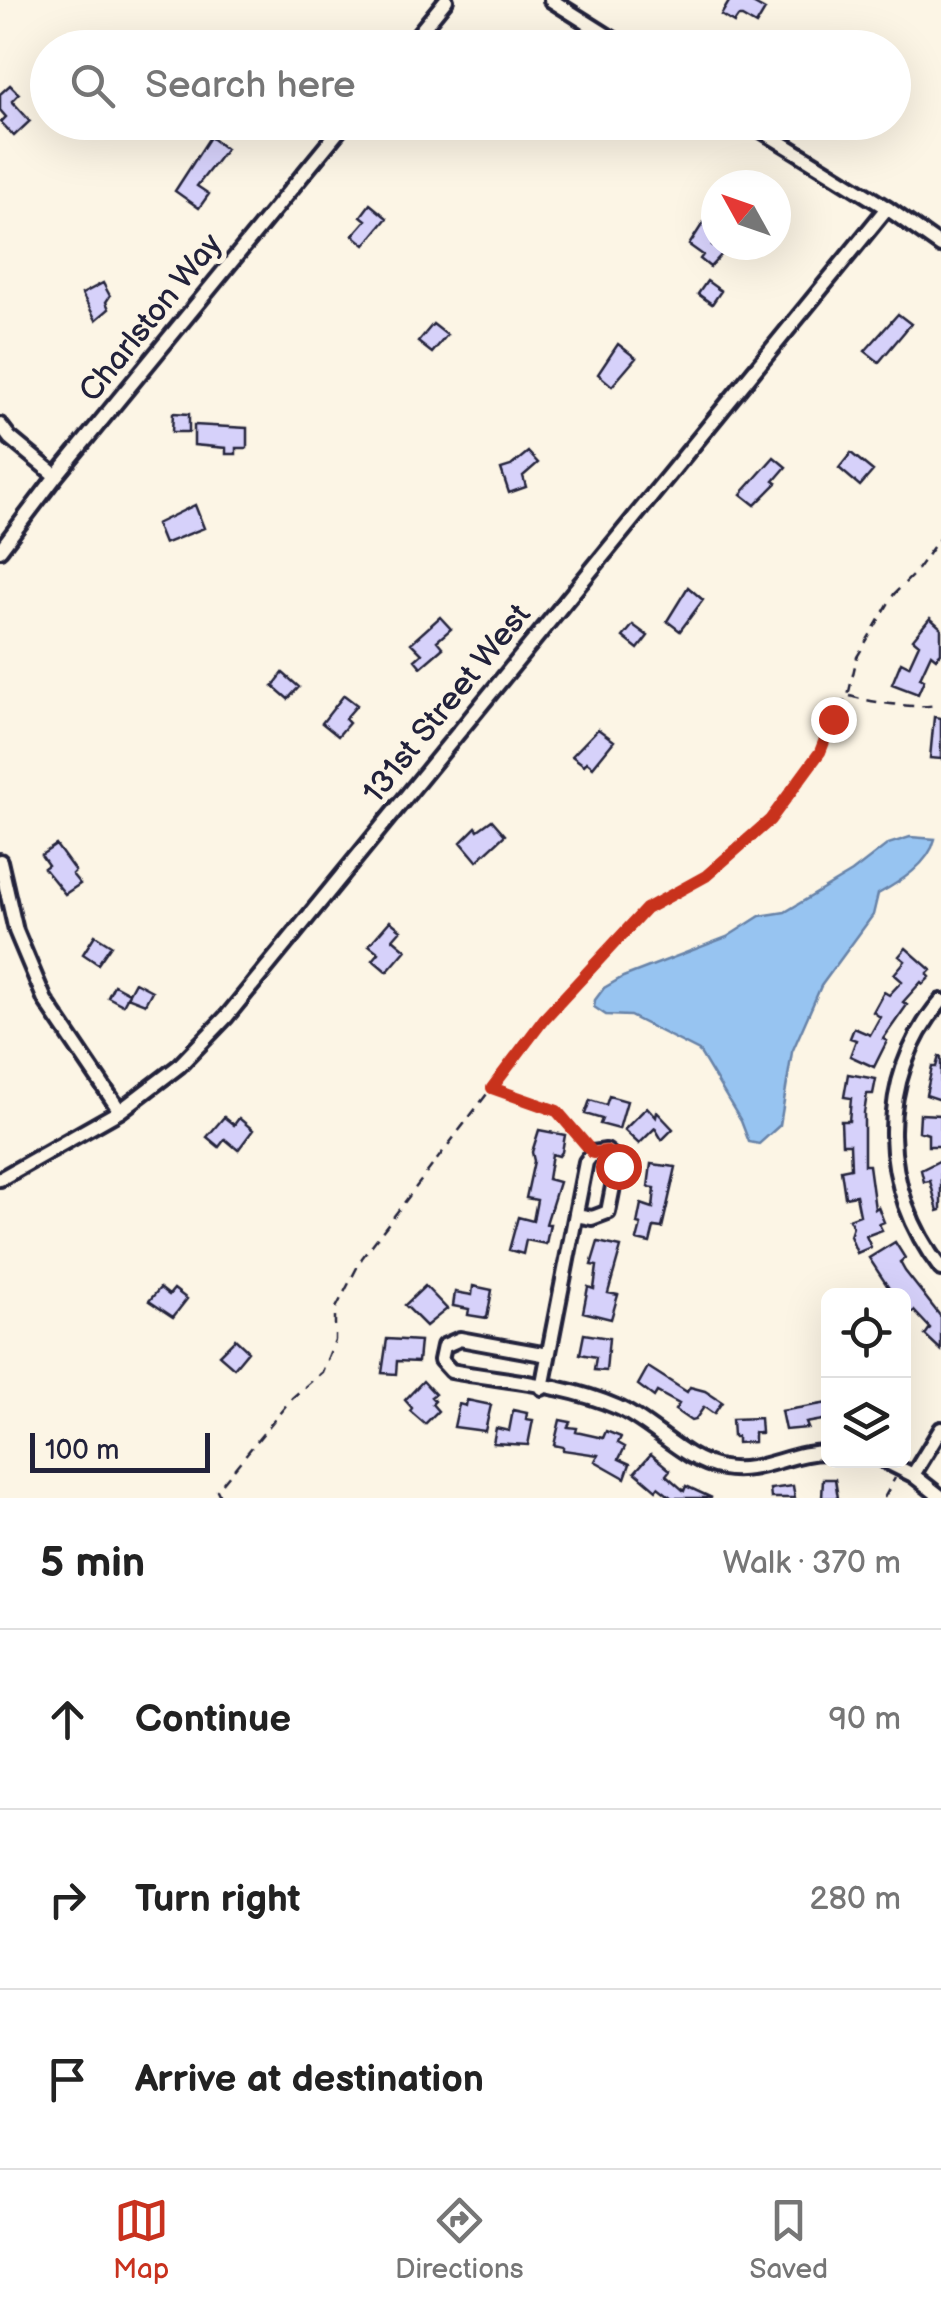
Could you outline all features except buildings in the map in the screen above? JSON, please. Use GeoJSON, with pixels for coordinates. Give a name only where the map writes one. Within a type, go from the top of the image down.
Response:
{"type":"FeatureCollection","features":[{"type":"Feature","properties":{"kind":"street"},"geometry":{"type":"LineString","coordinates":[[422,30],[446,0]]}},
{"type":"Feature","properties":{"kind":"street"},"geometry":{"type":"LineString","coordinates":[[551,0],[599,30]]}},
{"type":"Feature","properties":{"kind":"street","name":"Charlston Way"},"geometry":{"type":"LineString","coordinates":[[0,550],[331,140]]}},
{"type":"Feature","properties":{"kind":"street"},"geometry":{"type":"LineString","coordinates":[[777,140],[941,246]]}},
{"type":"Feature","properties":{"kind":"street","name":"131st Street West"},"geometry":{"type":"LineString","coordinates":[[0,1179],[120,1111],[179,1066],[227,1016],[887,208]]}},
{"type":"Feature","properties":{"kind":"street"},"geometry":{"type":"LineString","coordinates":[[0,425],[56,476]]}},
{"type":"Feature","properties":{"kind":"street"},"geometry":{"type":"LineString","coordinates":[[0,861],[16,931],[45,1000],[120,1111]]}},
{"type":"Feature","properties":{"kind":"street"},"geometry":{"type":"LineString","coordinates":[[941,1002],[915,1040],[903,1067],[892,1137],[901,1198],[918,1236],[941,1269]]}},
{"type":"Feature","properties":{"kind":"street"},"geometry":{"type":"LineString","coordinates":[[542,1388],[586,1162],[593,1153],[606,1151],[616,1159],[618,1171],[608,1212],[598,1218],[576,1215]]}},
{"type":"Feature","properties":{"kind":"street"},"geometry":{"type":"LineString","coordinates":[[548,1356],[460,1339],[449,1342],[441,1352],[443,1365],[451,1371],[571,1392],[622,1409],[656,1428],[695,1458],[715,1466],[745,1469],[821,1453]]}},
{"type":"Feature","properties":{"kind":"street"},"geometry":{"type":"LineString","coordinates":[[908,1471],[941,1429]]}},
{"type":"Feature","properties":{"kind":"street"},"geometry":{"type":"LineString","coordinates":[[901,1468],[941,1497]]}},
{"type":"Feature","properties":{"kind":"path"},"geometry":{"type":"LineString","coordinates":[[220,1498],[218,1490],[254,1442],[292,1398],[322,1372],[335,1340],[335,1310],[362,1258],[544,1019],[646,909],[706,876],[770,820],[820,752],[833,719],[848,696],[856,656],[894,594],[941,536]]}},
{"type":"Feature","properties":{"kind":"path"},"geometry":{"type":"LineString","coordinates":[[848,696],[924,708],[935,705]]}},
{"type":"Feature","properties":{"kind":"path"},"geometry":{"type":"LineString","coordinates":[[492,1088],[557,1111],[593,1153]]}},
{"type":"Feature","properties":{"kind":"path"},"geometry":{"type":"LineString","coordinates":[[884,1498],[908,1471]]}},
{"type":"Feature","properties":{"kind":"water"},"geometry":{"type":"Polygon","coordinates":[[[910,837],[935,839],[920,864],[878,894],[873,915],[821,986],[792,1052],[780,1125],[759,1144],[749,1142],[741,1121],[699,1051],[630,1016],[606,1015],[594,1007],[604,988],[623,977],[727,937],[760,916],[785,912],[852,872],[888,844],[910,837]]]}},
{"type":"Feature","properties":{"kind":"route"},"geometry":{"type":"LineString","coordinates":[[618,1166],[606,1151],[593,1153],[557,1111],[492,1088],[544,1019],[646,909],[706,876],[770,820],[820,752],[833,719]]}}]}
